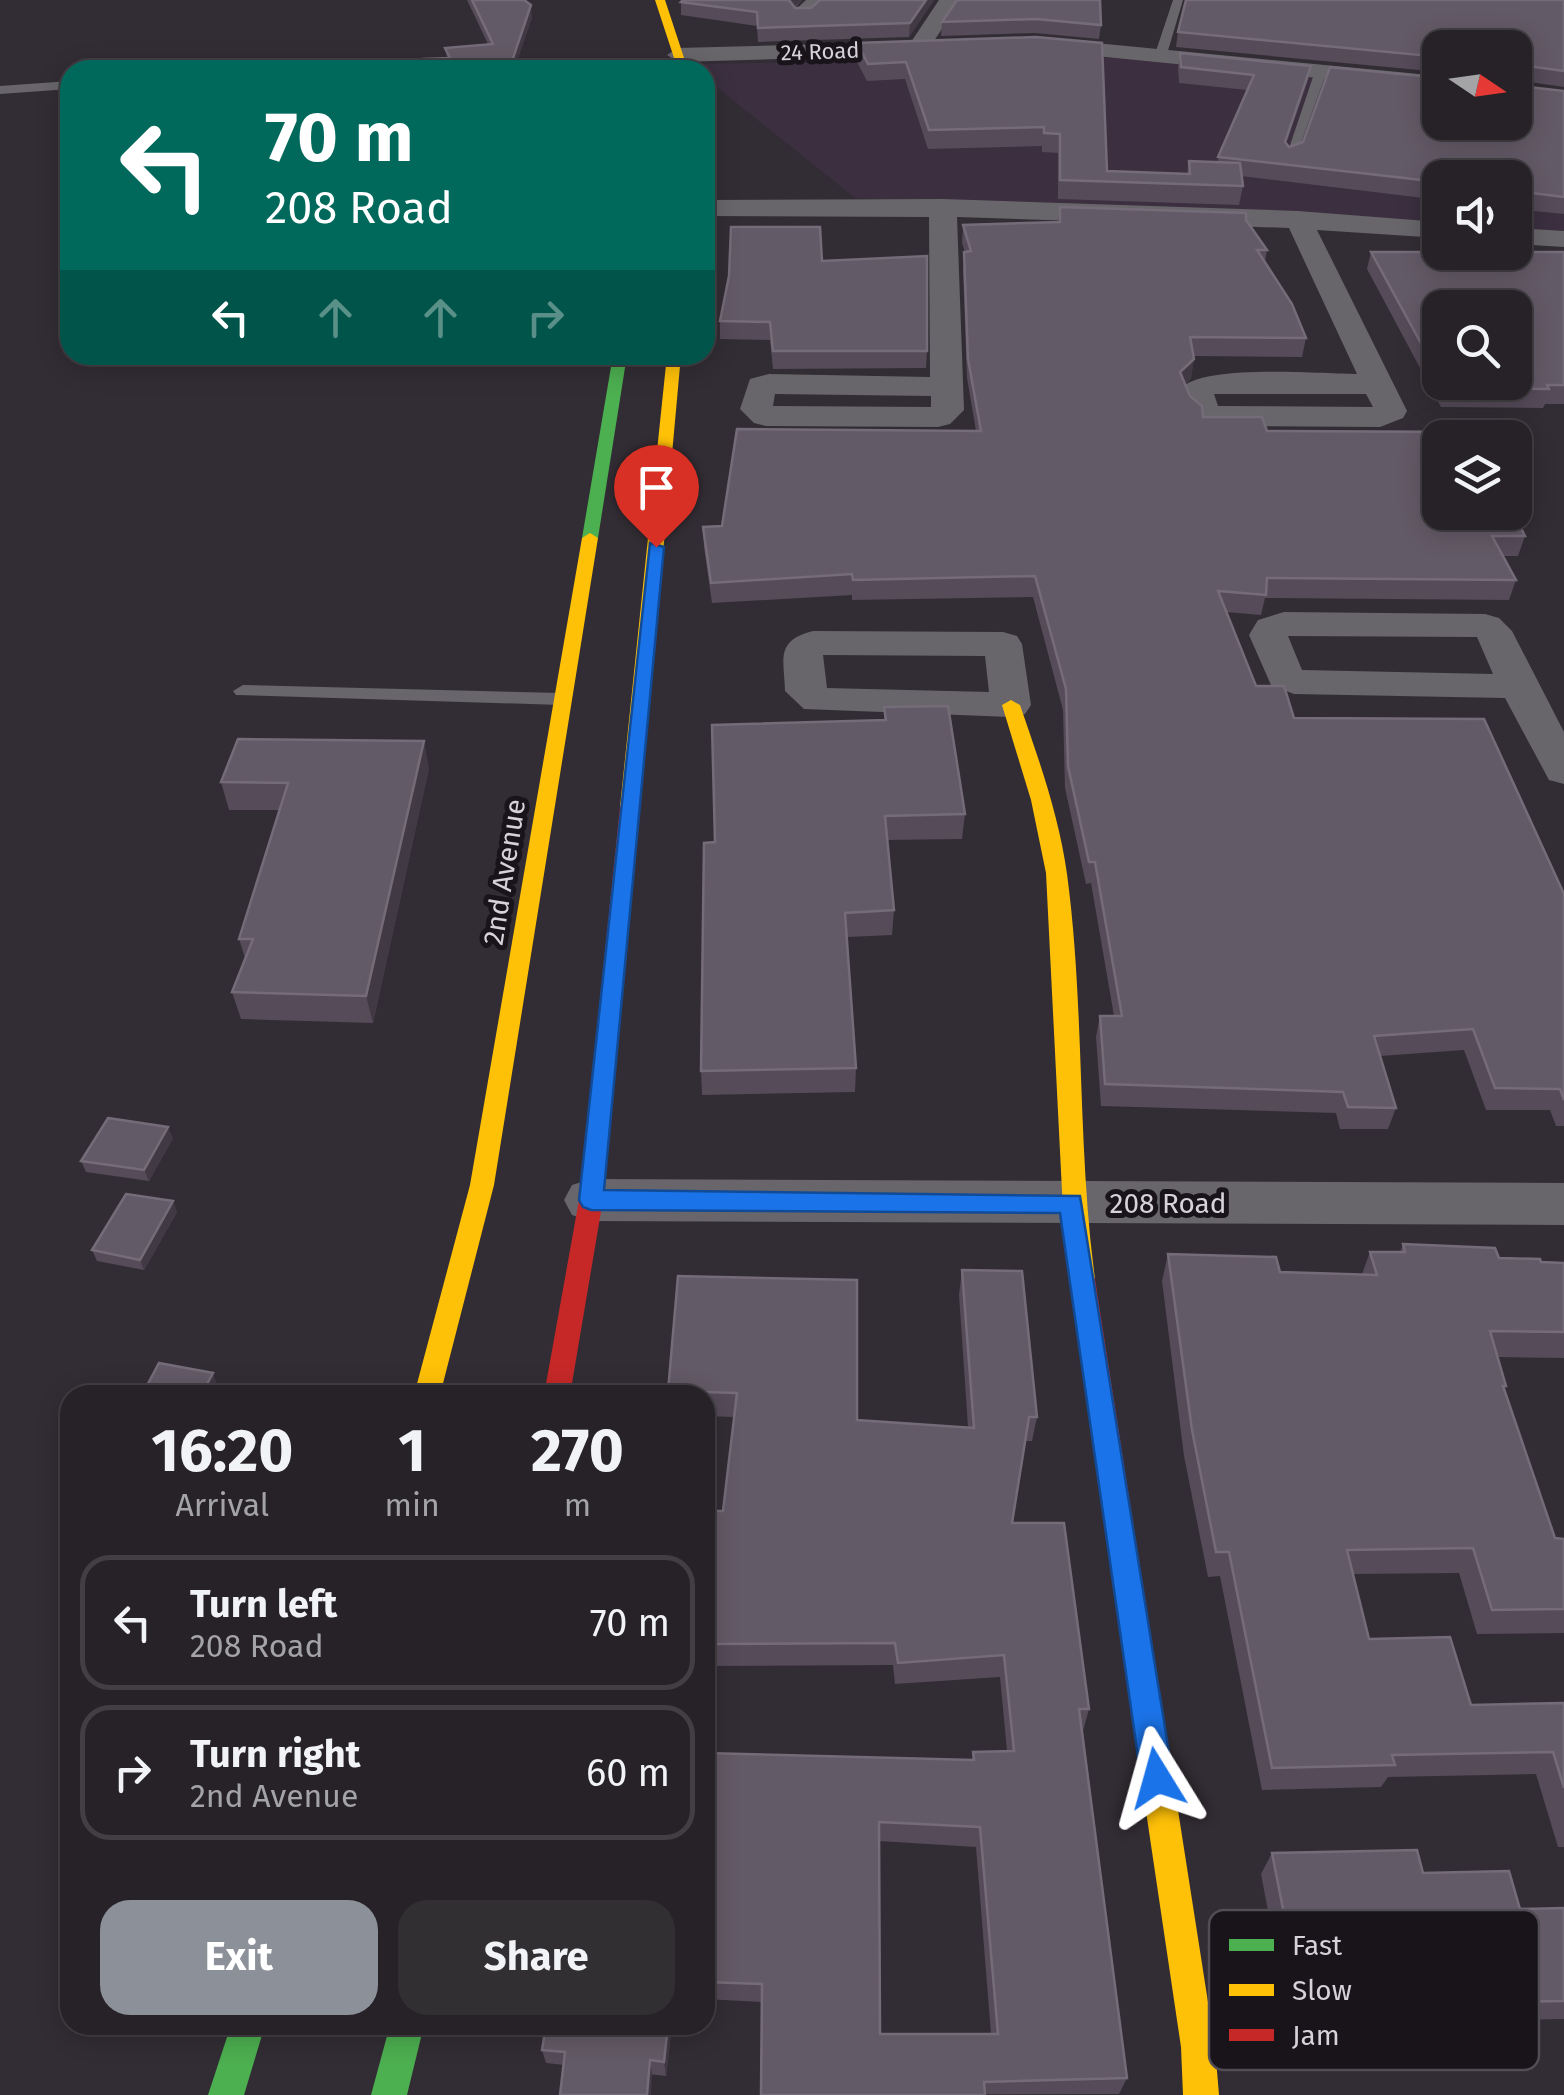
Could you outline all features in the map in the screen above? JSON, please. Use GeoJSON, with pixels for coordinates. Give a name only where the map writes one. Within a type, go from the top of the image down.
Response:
{"type":"FeatureCollection","features":[{"type":"Feature","properties":{"kind":"street"},"geometry":{"type":"LineString","coordinates":[[660,0],[680,60]]}},
{"type":"Feature","properties":{"kind":"street"},"geometry":{"type":"LineString","coordinates":[[918,48],[950,0]]}},
{"type":"Feature","properties":{"kind":"street"},"geometry":{"type":"LineString","coordinates":[[1017,44],[1161,54],[1422,82]]}},
{"type":"Feature","properties":{"kind":"street","name":"24 Road"},"geometry":{"type":"LineString","coordinates":[[715,61],[950,46]]}},
{"type":"Feature","properties":{"kind":"street"},"geometry":{"type":"LineString","coordinates":[[943,207],[948,410],[938,417],[766,416],[756,409],[760,386],[769,384],[946,387]]}},
{"type":"Feature","properties":{"kind":"street"},"geometry":{"type":"LineString","coordinates":[[715,208],[943,207],[1298,218],[1422,228]]}},
{"type":"Feature","properties":{"kind":"street"},"geometry":{"type":"LineString","coordinates":[[1298,218],[1391,412],[1220,416],[1204,413],[1196,390],[1210,384],[1377,384]]}},
{"type":"Feature","properties":{"kind":"street"},"geometry":{"type":"LineString","coordinates":[[1532,237],[1564,240]]}},
{"type":"Feature","properties":{"kind":"street","name":"2nd Avenue"},"geometry":{"type":"LineString","coordinates":[[430,1385],[482,1185],[618,365]]}},
{"type":"Feature","properties":{"kind":"street"},"geometry":{"type":"LineString","coordinates":[[560,1385],[591,1200],[673,365]]}},
{"type":"Feature","properties":{"kind":"street"},"geometry":{"type":"LineString","coordinates":[[1519,686],[1305,684],[1285,677],[1268,635],[1272,628],[1284,624],[1485,626],[1493,631],[1564,771]]}},
{"type":"Feature","properties":{"kind":"street"},"geometry":{"type":"LineString","coordinates":[[1011,705],[818,700],[805,691],[803,648],[812,643],[1006,646],[1011,705],[1036,779],[1059,894],[1071,1203],[1198,2046],[1201,2095]]}},
{"type":"Feature","properties":{"kind":"street","name":"208 Road"},"geometry":{"type":"LineString","coordinates":[[591,1200],[1564,1204]]}},
{"type":"Feature","properties":{"kind":"street"},"geometry":{"type":"LineString","coordinates":[[226,2095],[245,2035]]}},
{"type":"Feature","properties":{"kind":"street"},"geometry":{"type":"LineString","coordinates":[[389,2095],[404,2035]]}},
{"type":"Feature","properties":{"kind":"lane"},"geometry":{"type":"LineString","coordinates":[[1161,54],[1178,0]]}},
{"type":"Feature","properties":{"kind":"lane"},"geometry":{"type":"LineString","coordinates":[[1290,158],[1322,71]]}},
{"type":"Feature","properties":{"kind":"lane"},"geometry":{"type":"LineString","coordinates":[[0,90],[60,86]]}},
{"type":"Feature","properties":{"kind":"lane"},"geometry":{"type":"LineString","coordinates":[[243,690],[561,698]]}},
{"type":"Feature","properties":{"kind":"shaded area"},"geometry":{"type":"Polygon","coordinates":[[[1148,57],[1422,87],[1422,140],[1532,140],[1532,115],[1564,103],[1564,232],[1532,231],[1532,160],[1422,160],[1422,225],[855,198],[715,86],[715,64],[1148,57]]]}},
{"type":"Feature","properties":{"kind":"building"},"geometry":{"type":"Polygon","coordinates":[[[472,0],[524,0],[531,5],[512,60],[423,60],[450,58],[445,48],[493,44],[472,0]]]}},
{"type":"Feature","properties":{"kind":"building"},"geometry":{"type":"Polygon","coordinates":[[[683,0],[789,0],[795,8],[811,8],[820,0],[926,0],[910,23],[758,28],[757,12],[683,0]]]}},
{"type":"Feature","properties":{"kind":"building"},"geometry":{"type":"Polygon","coordinates":[[[957,0],[1100,0],[1101,25],[1036,19],[942,22],[957,0]]]}},
{"type":"Feature","properties":{"kind":"building"},"geometry":{"type":"Polygon","coordinates":[[[1186,0],[1564,0],[1564,71],[1532,67],[1532,30],[1422,30],[1422,55],[1178,32],[1186,0]]]}},
{"type":"Feature","properties":{"kind":"building"},"geometry":{"type":"Polygon","coordinates":[[[1036,37],[1102,43],[1107,171],[1190,174],[1189,161],[1240,163],[1243,186],[1060,180],[1060,134],[1044,133],[1044,127],[929,130],[906,62],[868,64],[857,43],[1036,37]]]}},
{"type":"Feature","properties":{"kind":"building"},"geometry":{"type":"Polygon","coordinates":[[[1180,53],[1311,66],[1285,142],[1289,147],[1303,142],[1330,67],[1422,76],[1422,140],[1532,140],[1532,87],[1564,91],[1564,197],[1532,193],[1532,160],[1422,160],[1422,180],[1218,157],[1254,75],[1181,67],[1180,53]]]}},
{"type":"Feature","properties":{"kind":"building"},"geometry":{"type":"Polygon","coordinates":[[[1060,207],[1246,213],[1246,220],[1267,250],[1257,250],[1292,304],[1306,338],[1190,337],[1194,359],[1180,372],[1190,396],[1202,406],[1203,417],[1262,417],[1267,431],[1422,432],[1422,530],[1522,530],[1525,536],[1492,536],[1516,580],[1267,578],[1266,595],[1218,591],[1256,686],[1284,686],[1294,718],[1484,719],[1564,894],[1564,1100],[1560,1089],[1495,1088],[1473,1029],[1374,1036],[1396,1108],[1348,1107],[1343,1092],[1105,1084],[1100,1016],[1122,1016],[1095,862],[1089,862],[1068,766],[1066,689],[1035,576],[853,580],[852,574],[711,583],[703,527],[722,526],[737,429],[981,431],[968,359],[964,252],[971,251],[963,225],[1060,222],[1060,207]]]}},
{"type":"Feature","properties":{"kind":"building"},"geometry":{"type":"Polygon","coordinates":[[[731,227],[820,227],[822,261],[927,256],[927,351],[773,351],[770,322],[720,321],[729,276],[731,227]]]}},
{"type":"Feature","properties":{"kind":"building"},"geometry":{"type":"Polygon","coordinates":[[[1371,252],[1422,252],[1422,270],[1532,270],[1532,252],[1564,252],[1564,385],[1532,389],[1532,290],[1422,290],[1422,345],[1371,252]]]}},
{"type":"Feature","properties":{"kind":"building"},"geometry":{"type":"Polygon","coordinates":[[[948,706],[965,814],[885,816],[894,910],[845,913],[856,1068],[701,1071],[704,843],[715,842],[712,725],[886,720],[884,707],[948,706]]]}},
{"type":"Feature","properties":{"kind":"building"},"geometry":{"type":"Polygon","coordinates":[[[238,739],[424,741],[366,996],[232,992],[253,939],[239,939],[288,783],[221,782],[238,739]]]}},
{"type":"Feature","properties":{"kind":"building"},"geometry":{"type":"Polygon","coordinates":[[[108,1118],[168,1127],[144,1170],[81,1161],[108,1118]]]}},
{"type":"Feature","properties":{"kind":"building"},"geometry":{"type":"Polygon","coordinates":[[[126,1194],[173,1201],[140,1260],[92,1250],[126,1194]]]}},
{"type":"Feature","properties":{"kind":"building"},"geometry":{"type":"Polygon","coordinates":[[[1403,1244],[1495,1248],[1499,1258],[1564,1263],[1564,1332],[1490,1331],[1503,1386],[1555,1538],[1564,1539],[1564,1609],[1492,1610],[1473,1548],[1347,1550],[1369,1639],[1450,1637],[1471,1705],[1564,1703],[1564,1788],[1553,1752],[1392,1755],[1395,1765],[1272,1768],[1229,1552],[1216,1552],[1192,1430],[1168,1254],[1276,1257],[1280,1272],[1377,1275],[1370,1252],[1405,1252],[1403,1244]]]}},
{"type":"Feature","properties":{"kind":"building"},"geometry":{"type":"Polygon","coordinates":[[[962,1270],[1022,1271],[1037,1417],[1029,1417],[1012,1523],[1064,1523],[1089,1709],[1079,1709],[1127,2078],[984,2082],[985,2095],[761,2095],[762,1984],[715,1982],[715,1753],[974,1760],[973,1752],[1014,1751],[1004,1655],[898,1663],[895,1643],[715,1644],[715,1511],[723,1511],[737,1393],[715,1392],[715,1385],[669,1385],[678,1276],[857,1280],[857,1420],[974,1428],[962,1270]],[[879,1822],[880,2034],[998,2034],[980,1827],[879,1822]]]}},
{"type":"Feature","properties":{"kind":"building"},"geometry":{"type":"Polygon","coordinates":[[[159,1363],[213,1373],[206,1385],[147,1385],[159,1363]]]}},
{"type":"Feature","properties":{"kind":"building"},"geometry":{"type":"Polygon","coordinates":[[[1417,1850],[1423,1873],[1509,1871],[1520,1909],[1564,1908],[1564,2001],[1539,2001],[1539,1910],[1283,1910],[1272,1853],[1417,1850]]]}},
{"type":"Feature","properties":{"kind":"building"},"geometry":{"type":"Polygon","coordinates":[[[544,2035],[667,2035],[664,2062],[650,2060],[647,2095],[560,2095],[565,2052],[542,2050],[544,2035]]]}},
{"type":"Feature","properties":{"kind":"traffic: fast"},"geometry":{"type":"LineString","coordinates":[[590,538],[618,365]]}},
{"type":"Feature","properties":{"kind":"traffic: fast"},"geometry":{"type":"LineString","coordinates":[[226,2095],[245,2035]]}},
{"type":"Feature","properties":{"kind":"traffic: fast"},"geometry":{"type":"LineString","coordinates":[[389,2095],[404,2035]]}},
{"type":"Feature","properties":{"kind":"traffic: slow"},"geometry":{"type":"LineString","coordinates":[[660,0],[680,60]]}},
{"type":"Feature","properties":{"kind":"traffic: slow"},"geometry":{"type":"LineString","coordinates":[[630,807],[673,365]]}},
{"type":"Feature","properties":{"kind":"traffic: slow"},"geometry":{"type":"LineString","coordinates":[[430,1385],[482,1185],[590,538]]}},
{"type":"Feature","properties":{"kind":"traffic: slow"},"geometry":{"type":"LineString","coordinates":[[1011,705],[1041,800],[1056,873],[1072,1184],[1082,1279]]}},
{"type":"Feature","properties":{"kind":"traffic: slow"},"geometry":{"type":"LineString","coordinates":[[1159,1791],[1198,2047],[1201,2095]]}},
{"type":"Feature","properties":{"kind":"traffic: jam"},"geometry":{"type":"LineString","coordinates":[[559,1385],[591,1200],[630,807]]}},
{"type":"Feature","properties":{"kind":"traffic: jam"},"geometry":{"type":"LineString","coordinates":[[1082,1279],[1159,1791]]}},
{"type":"Feature","properties":{"kind":"route"},"geometry":{"type":"LineString","coordinates":[[656,547],[591,1200],[1071,1203],[1157,1778]]}}]}
